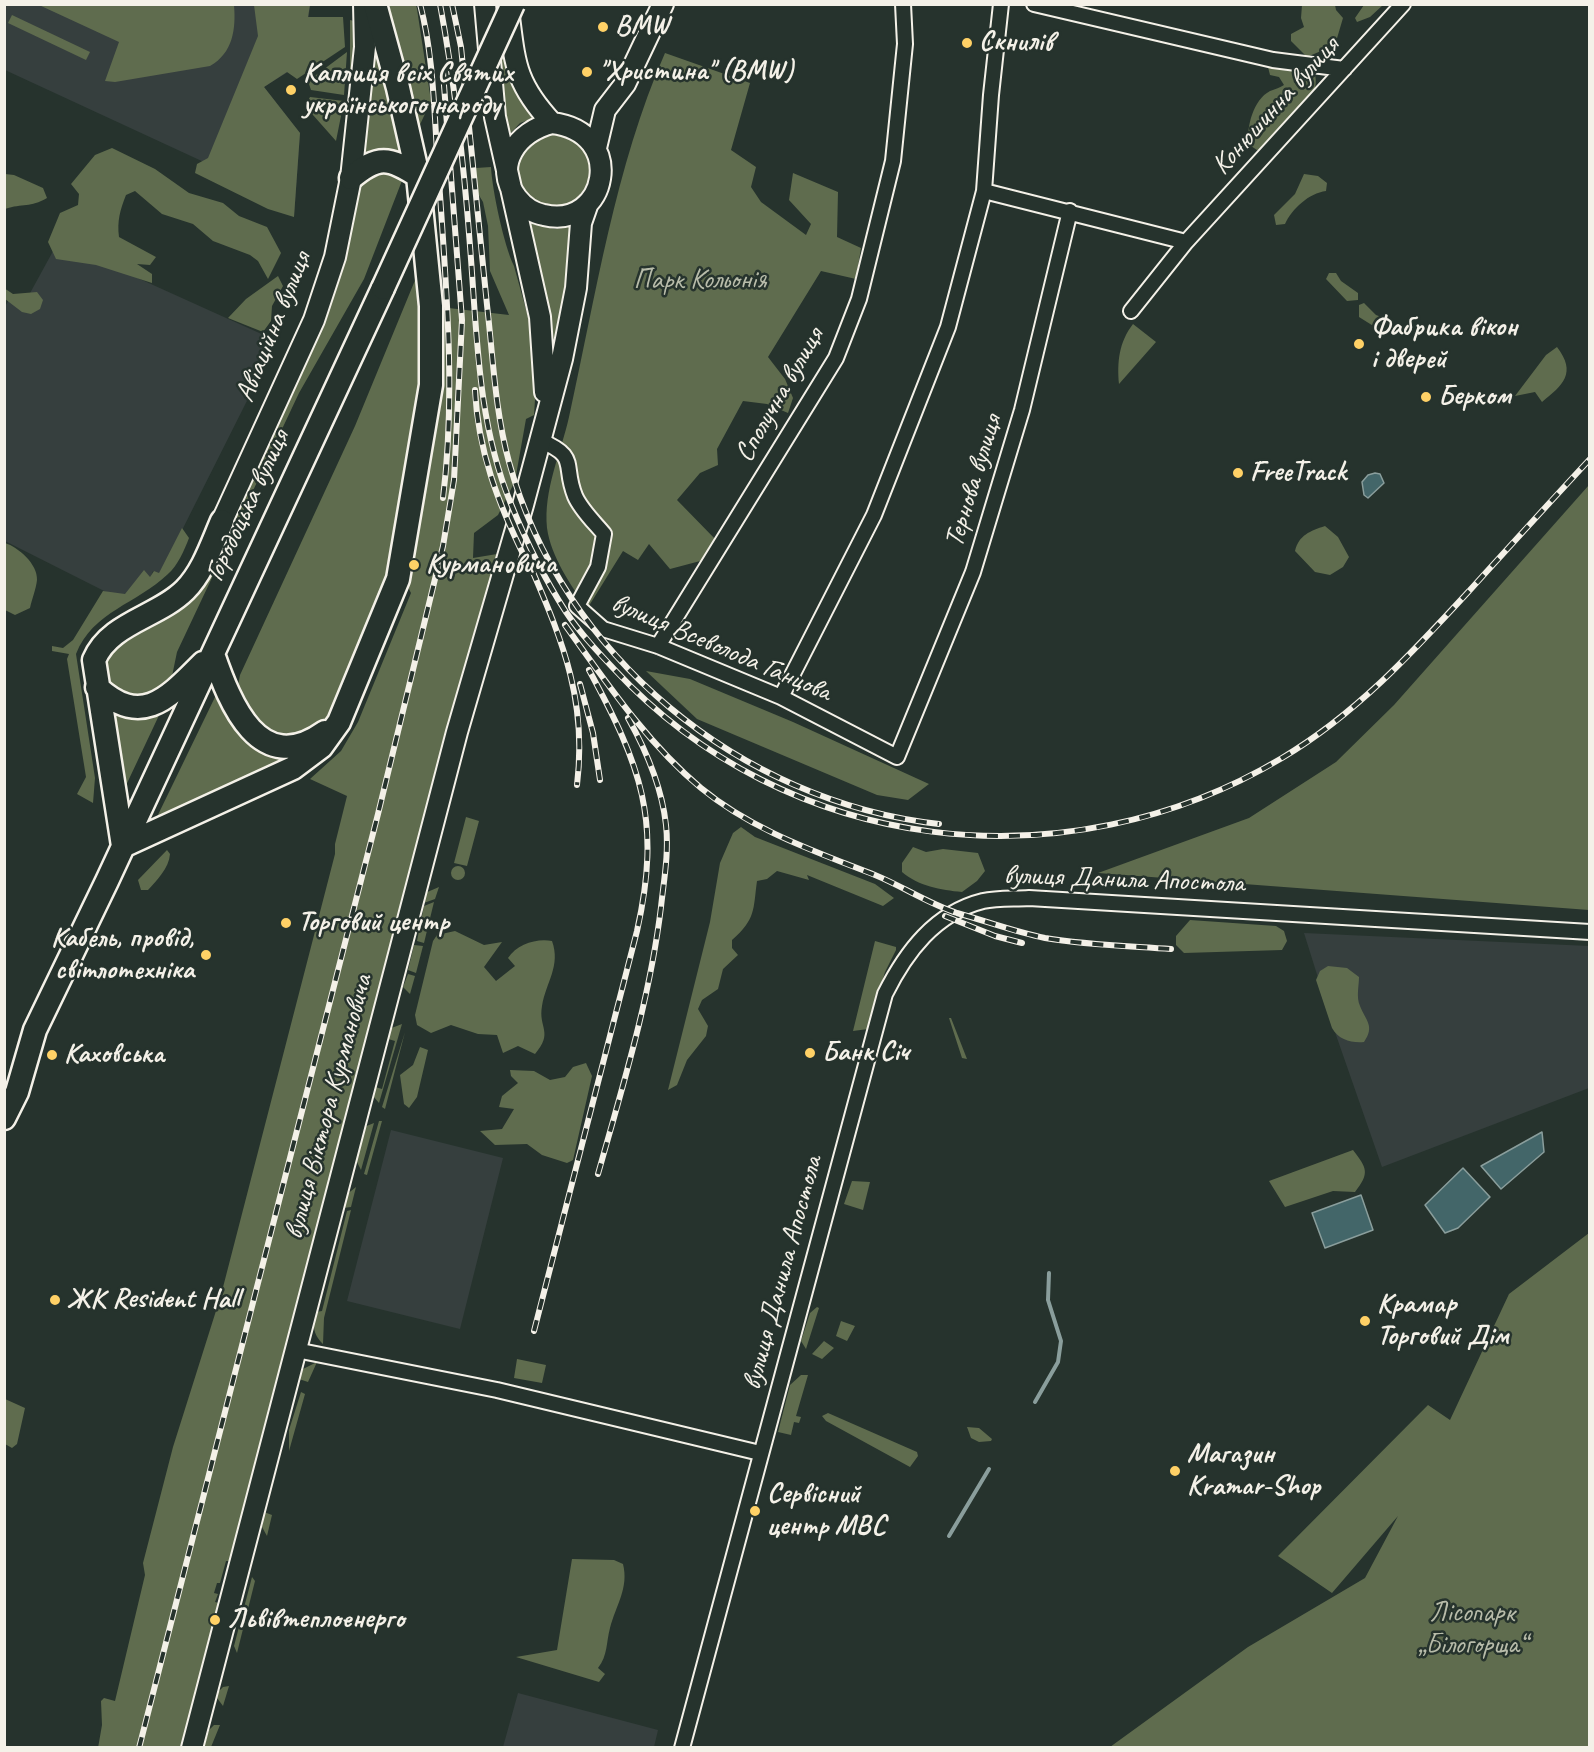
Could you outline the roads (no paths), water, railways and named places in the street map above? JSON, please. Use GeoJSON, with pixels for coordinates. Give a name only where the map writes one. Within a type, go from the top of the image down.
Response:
{"type":"FeatureCollection","features":[{"type":"Feature","properties":{"kind":"main road"},"geometry":{"type":"LineString","coordinates":[[222,520],[201,569],[185,590],[163,607],[104,642],[94,660],[123,846],[293,768],[321,747],[339,722],[398,579],[431,385],[431,306],[418,177],[398,88],[375,4]]}},
{"type":"Feature","properties":{"kind":"main road","name":"Городоцька вулиця"},"geometry":{"type":"LineString","coordinates":[[4,1118],[17,1092],[35,1030],[213,654],[513,4]]}},
{"type":"Feature","properties":{"kind":"main road"},"geometry":{"type":"LineString","coordinates":[[351,178],[365,166],[381,159],[399,163],[418,177]]}},
{"type":"Feature","properties":{"kind":"main road"},"geometry":{"type":"LineString","coordinates":[[97,687],[119,703],[145,708],[171,694],[213,654],[227,694],[238,716],[260,738],[284,745],[298,745],[309,742],[339,722]]}},
{"type":"Feature","properties":{"kind":"main road","name":"Городоцька вулиця"},"geometry":{"type":"LineString","coordinates":[[4,1071],[35,1030]]}},
{"type":"Feature","properties":{"kind":"street","name":"Авіаційна вулиця"},"geometry":{"type":"LineString","coordinates":[[222,520],[314,320],[334,256],[351,178],[365,47],[364,4]]}},
{"type":"Feature","properties":{"kind":"street"},"geometry":{"type":"LineString","coordinates":[[485,4],[495,117],[540,317],[546,369],[545,415]]}},
{"type":"Feature","properties":{"kind":"street"},"geometry":{"type":"LineString","coordinates":[[508,4],[515,66],[520,80],[533,102],[560,124],[589,138],[600,160],[601,178],[588,203],[564,216],[537,214],[516,197],[510,182],[510,156],[516,143],[532,130],[560,124],[605,110]]}},
{"type":"Feature","properties":{"kind":"street"},"geometry":{"type":"LineString","coordinates":[[596,148],[605,110],[625,84],[663,4]]}},
{"type":"Feature","properties":{"kind":"street","name":"Сполучна вулиця"},"geometry":{"type":"LineString","coordinates":[[658,646],[840,348],[859,298],[893,161],[905,44],[903,4]]}},
{"type":"Feature","properties":{"kind":"street"},"geometry":{"type":"LineString","coordinates":[[782,697],[874,515],[948,327],[984,191],[991,95],[1002,4]]}},
{"type":"Feature","properties":{"kind":"street"},"geometry":{"type":"LineString","coordinates":[[1034,4],[1273,60],[1344,69]]}},
{"type":"Feature","properties":{"kind":"street","name":"Конюшинна вулиця"},"geometry":{"type":"LineString","coordinates":[[1131,311],[1186,242],[1403,4]]}},
{"type":"Feature","properties":{"kind":"street"},"geometry":{"type":"LineString","coordinates":[[984,191],[1186,242]]}},
{"type":"Feature","properties":{"kind":"street","name":"вулиця Віктора Курмановича"},"geometry":{"type":"LineString","coordinates":[[192,1748],[457,732],[515,536],[545,415],[562,359],[576,288],[581,223],[588,203]]}},
{"type":"Feature","properties":{"kind":"street","name":"Тернова вулиця"},"geometry":{"type":"LineString","coordinates":[[897,757],[973,572],[1022,410],[1070,211]]}},
{"type":"Feature","properties":{"kind":"street","name":"вулиця Всеволода Ганцова"},"geometry":{"type":"LineString","coordinates":[[539,440],[558,448],[569,461],[575,496],[604,534],[598,567],[577,606],[603,629],[658,646],[782,697],[897,757]]}},
{"type":"Feature","properties":{"kind":"street","name":"вулиця Данила Апостола"},"geometry":{"type":"LineString","coordinates":[[682,1748],[885,994],[899,966],[919,940],[947,917],[967,906],[985,900],[1029,898],[1590,932]]}},
{"type":"Feature","properties":{"kind":"street"},"geometry":{"type":"LineString","coordinates":[[296,1350],[497,1390],[760,1453]]}},
{"type":"Feature","properties":{"kind":"water"},"geometry":{"type":"Polygon","coordinates":[[[1380,474],[1384,483],[1368,498],[1364,495],[1362,482],[1368,475],[1380,474]]]}},
{"type":"Feature","properties":{"kind":"water"},"geometry":{"type":"Polygon","coordinates":[[[1542,1132],[1544,1152],[1501,1189],[1481,1166],[1542,1132]]]}},
{"type":"Feature","properties":{"kind":"water"},"geometry":{"type":"Polygon","coordinates":[[[1463,1168],[1490,1197],[1458,1228],[1445,1233],[1425,1205],[1463,1168]]]}},
{"type":"Feature","properties":{"kind":"water"},"geometry":{"type":"Polygon","coordinates":[[[1361,1195],[1373,1230],[1325,1248],[1312,1213],[1361,1195]]]}},
{"type":"Feature","properties":{"kind":"waterway"},"geometry":{"type":"LineString","coordinates":[[1035,1402],[1058,1362],[1061,1341],[1048,1300],[1049,1273]]}},
{"type":"Feature","properties":{"kind":"waterway"},"geometry":{"type":"LineString","coordinates":[[949,1536],[989,1469]]}},
{"type":"Feature","properties":{"kind":"railway"},"geometry":{"type":"LineString","coordinates":[[420,4],[429,47],[433,92],[449,339],[449,418],[443,498]]}},
{"type":"Feature","properties":{"kind":"railway"},"geometry":{"type":"LineString","coordinates":[[440,4],[462,155],[477,344],[485,409],[500,473],[511,504],[536,559],[566,612],[589,642],[614,669],[684,732],[761,780],[844,813],[932,832],[1021,836],[1111,825],[1198,799],[1282,758],[1309,741],[1359,702],[1427,637],[1590,459]]}},
{"type":"Feature","properties":{"kind":"railway"},"geometry":{"type":"LineString","coordinates":[[452,4],[461,47],[495,384],[504,443],[535,532],[571,597],[616,656],[669,707],[729,751],[795,785],[866,810],[939,824]]}},
{"type":"Feature","properties":{"kind":"railway"},"geometry":{"type":"LineString","coordinates":[[139,1748],[378,814],[443,546],[454,480],[462,320],[443,72]]}},
{"type":"Feature","properties":{"kind":"railway"},"geometry":{"type":"LineString","coordinates":[[475,390],[480,434],[491,476],[506,517],[525,558]]}},
{"type":"Feature","properties":{"kind":"railway"},"geometry":{"type":"LineString","coordinates":[[532,570],[563,649],[576,700],[579,727],[577,785]]}},
{"type":"Feature","properties":{"kind":"railway"},"geometry":{"type":"LineString","coordinates":[[565,625],[628,711],[663,752],[701,788],[762,828],[885,879],[947,909],[1012,930],[1034,936],[1092,944],[1171,949]]}},
{"type":"Feature","properties":{"kind":"railway"},"geometry":{"type":"LineString","coordinates":[[534,1331],[637,931],[647,857],[647,825],[634,766],[622,736],[589,670]]}},
{"type":"Feature","properties":{"kind":"railway"},"geometry":{"type":"LineString","coordinates":[[580,684],[593,733],[600,780]]}},
{"type":"Feature","properties":{"kind":"railway"},"geometry":{"type":"LineString","coordinates":[[598,1174],[635,1041],[650,975],[667,856],[666,825],[661,797],[647,756],[628,718]]}},
{"type":"Feature","properties":{"kind":"railway"},"geometry":{"type":"LineString","coordinates":[[945,916],[995,936],[1022,943]]}},
{"type":"Feature","properties":{"kind":"place","name":"BMW"},"geometry":{"type":"Point","coordinates":[603,27]}},
{"type":"Feature","properties":{"kind":"place","name":"Скнилів"},"geometry":{"type":"Point","coordinates":[967,43]}},
{"type":"Feature","properties":{"kind":"place","name":"\"Христина\" (BMW)"},"geometry":{"type":"Point","coordinates":[587,72]}},
{"type":"Feature","properties":{"kind":"place","name":"Каплиця всіх Святих українського народу"},"geometry":{"type":"Point","coordinates":[291,90]}},
{"type":"Feature","properties":{"kind":"place","name":"Фабрика вікон і дверей"},"geometry":{"type":"Point","coordinates":[1359,344]}},
{"type":"Feature","properties":{"kind":"place","name":"Берком"},"geometry":{"type":"Point","coordinates":[1426,397]}},
{"type":"Feature","properties":{"kind":"place","name":"FreeTrack"},"geometry":{"type":"Point","coordinates":[1238,473]}},
{"type":"Feature","properties":{"kind":"place","name":"Курмановича"},"geometry":{"type":"Point","coordinates":[414,565]}},
{"type":"Feature","properties":{"kind":"place","name":"Торговий центр"},"geometry":{"type":"Point","coordinates":[286,923]}},
{"type":"Feature","properties":{"kind":"place","name":"Кабель, провід, світлотехніка"},"geometry":{"type":"Point","coordinates":[206,955]}},
{"type":"Feature","properties":{"kind":"place","name":"Банк Січ"},"geometry":{"type":"Point","coordinates":[810,1053]}},
{"type":"Feature","properties":{"kind":"place","name":"Каховська"},"geometry":{"type":"Point","coordinates":[52,1055]}},
{"type":"Feature","properties":{"kind":"place","name":"ЖК Resident Hall"},"geometry":{"type":"Point","coordinates":[55,1300]}},
{"type":"Feature","properties":{"kind":"place","name":"Крамар Торговий Дім"},"geometry":{"type":"Point","coordinates":[1365,1321]}},
{"type":"Feature","properties":{"kind":"place","name":"Магазин Kramar-Shop"},"geometry":{"type":"Point","coordinates":[1175,1471]}},
{"type":"Feature","properties":{"kind":"place","name":"Сервісний центр МВС"},"geometry":{"type":"Point","coordinates":[755,1511]}},
{"type":"Feature","properties":{"kind":"place","name":"Львівтеплоенерго"},"geometry":{"type":"Point","coordinates":[215,1620]}},
{"type":"Feature","properties":{"kind":"park label","name":"Парк Кольонія"},"geometry":{"type":"Point","coordinates":[700,281]}},
{"type":"Feature","properties":{"kind":"park label","name":"Лісопарк „Білогорща“"},"geometry":{"type":"Point","coordinates":[1472,1630]}}]}
